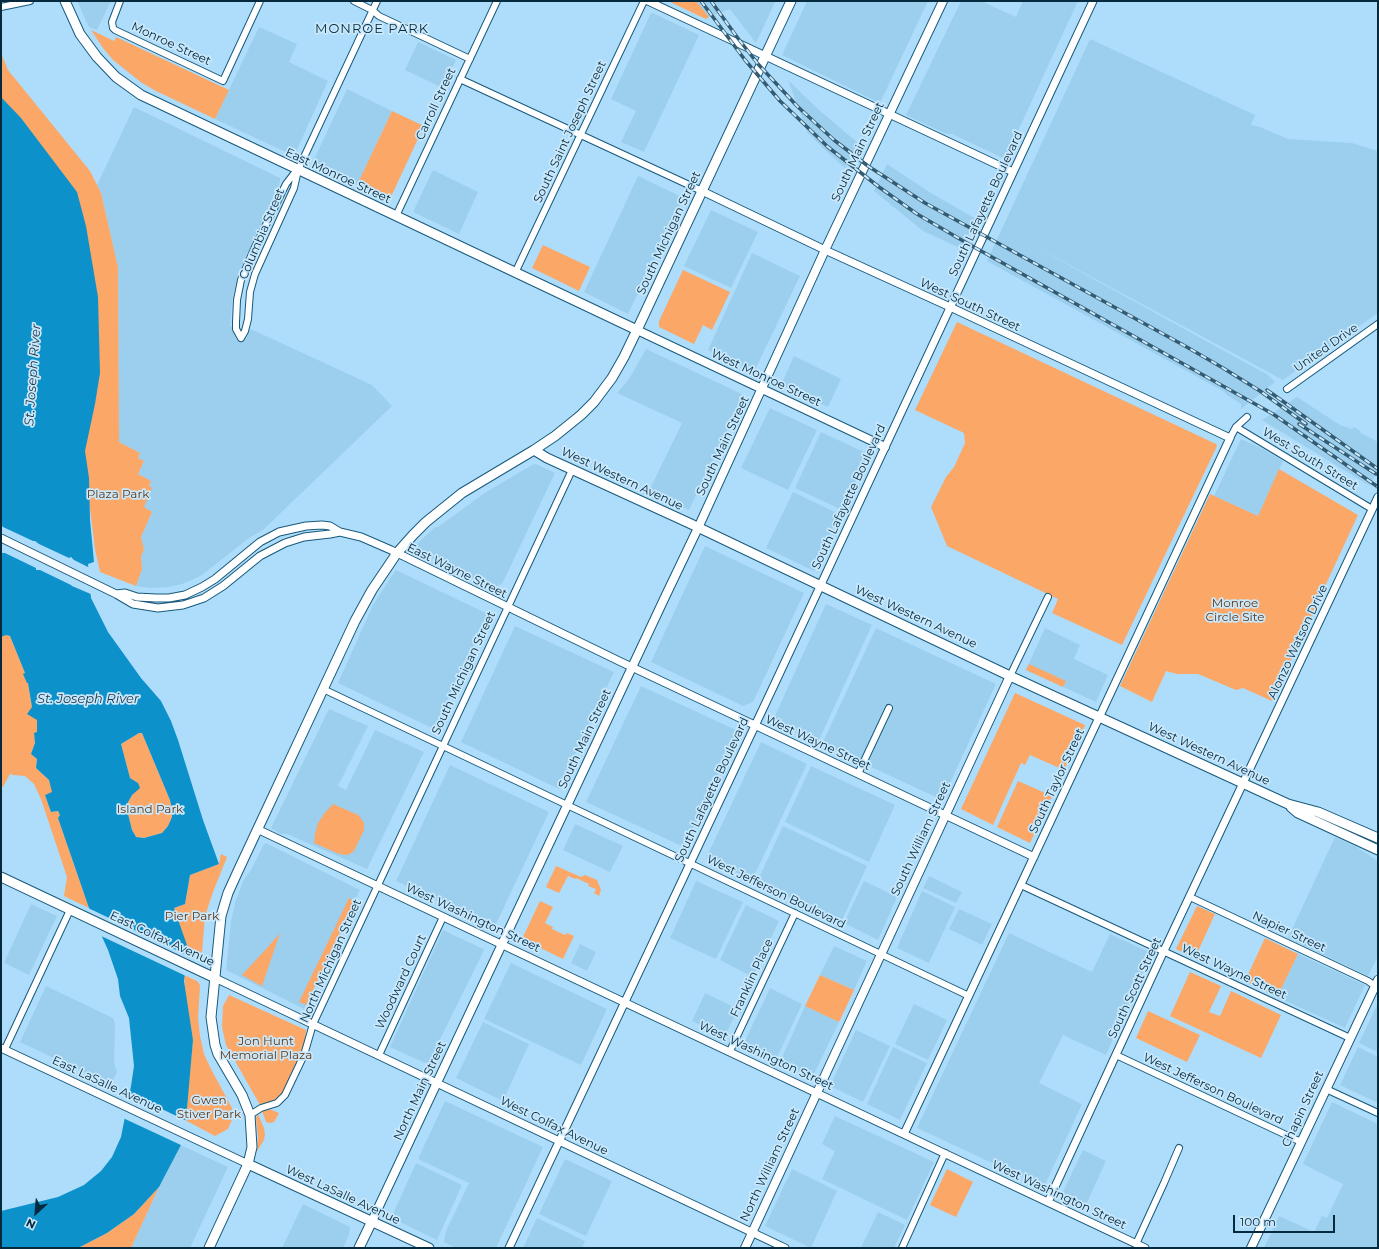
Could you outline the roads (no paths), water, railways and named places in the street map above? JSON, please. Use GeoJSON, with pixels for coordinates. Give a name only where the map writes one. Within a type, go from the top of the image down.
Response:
{"type":"FeatureCollection","features":[{"type":"Feature","properties":{"kind":"main road","name":"East Monroe Street"},"geometry":{"type":"LineString","coordinates":[[65,1],[72,20],[88,46],[108,69],[128,87],[154,102],[637,330]]}},
{"type":"Feature","properties":{"kind":"main road","name":"South Michigan Street"},"geometry":{"type":"LineString","coordinates":[[209,1248],[248,1164],[252,1147],[250,1115],[242,1095],[224,1066],[215,1045],[212,1017],[218,936],[221,916],[236,874],[257,829],[363,606],[398,553],[426,522],[462,492],[534,450],[559,433],[581,415],[594,402],[620,366],[791,1]]}},
{"type":"Feature","properties":{"kind":"main road","name":"South Main Street"},"geometry":{"type":"LineString","coordinates":[[502,944],[763,389],[825,250],[942,1]]}},
{"type":"Feature","properties":{"kind":"main road","name":"West Monroe Street"},"geometry":{"type":"LineString","coordinates":[[637,330],[885,447]]}},
{"type":"Feature","properties":{"kind":"main road","name":"West Western Avenue"},"geometry":{"type":"LineString","coordinates":[[534,450],[572,470],[820,585],[1010,676],[1244,784],[1288,804],[1318,812],[1376,837]]}},
{"type":"Feature","properties":{"kind":"main road","name":"South William Street"},"geometry":{"type":"LineString","coordinates":[[817,1092],[1010,676]]}},
{"type":"Feature","properties":{"kind":"main road","name":"West Western Avenue"},"geometry":{"type":"LineString","coordinates":[[1288,804],[1298,813],[1378,850]]}},
{"type":"Feature","properties":{"kind":"main road"},"geometry":{"type":"LineString","coordinates":[[1363,843],[1378,854]]}},
{"type":"Feature","properties":{"kind":"main road","name":"East Colfax Avenue"},"geometry":{"type":"LineString","coordinates":[[1,877],[215,978]]}},
{"type":"Feature","properties":{"kind":"main road","name":"North Main Street"},"geometry":{"type":"LineString","coordinates":[[359,1248],[502,944]]}},
{"type":"Feature","properties":{"kind":"main road","name":"Chapin Street"},"geometry":{"type":"LineString","coordinates":[[1251,1248],[1300,1142],[1377,984]]}},
{"type":"Feature","properties":{"kind":"main road","name":"North William Street"},"geometry":{"type":"LineString","coordinates":[[745,1248],[817,1092]]}},
{"type":"Feature","properties":{"kind":"main road","name":"West LaSalle Avenue"},"geometry":{"type":"LineString","coordinates":[[248,1164],[429,1248]]}},
{"type":"Feature","properties":{"kind":"street"},"geometry":{"type":"LineString","coordinates":[[1,7],[30,1]]}},
{"type":"Feature","properties":{"kind":"street","name":"Monroe Street"},"geometry":{"type":"LineString","coordinates":[[120,1],[112,20],[115,30],[223,81],[260,1]]}},
{"type":"Feature","properties":{"kind":"street"},"geometry":{"type":"LineString","coordinates":[[354,1],[372,10],[379,16],[470,59]]}},
{"type":"Feature","properties":{"kind":"street","name":"Columbia Street"},"geometry":{"type":"LineString","coordinates":[[298,170],[286,184],[254,249],[241,280],[237,300],[236,322],[236,329],[241,338],[245,331],[248,319],[250,292],[255,274],[294,188],[298,170],[377,1]]}},
{"type":"Feature","properties":{"kind":"street","name":"Carroll Street"},"geometry":{"type":"LineString","coordinates":[[396,216],[497,1]]}},
{"type":"Feature","properties":{"kind":"street","name":"South Saint Joseph Street"},"geometry":{"type":"LineString","coordinates":[[515,273],[644,1]]}},
{"type":"Feature","properties":{"kind":"street"},"geometry":{"type":"LineString","coordinates":[[648,1],[1013,172]]}},
{"type":"Feature","properties":{"kind":"street","name":"South Lafayette Boulevard"},"geometry":{"type":"LineString","coordinates":[[509,1248],[558,1141],[755,726],[1093,1]]}},
{"type":"Feature","properties":{"kind":"street"},"geometry":{"type":"LineString","coordinates":[[460,79],[702,191]]}},
{"type":"Feature","properties":{"kind":"street","name":"West South Street"},"geometry":{"type":"LineString","coordinates":[[702,191],[825,250],[1230,438]]}},
{"type":"Feature","properties":{"kind":"street","name":"United Drive"},"geometry":{"type":"LineString","coordinates":[[1287,389],[1378,324]]}},
{"type":"Feature","properties":{"kind":"street"},"geometry":{"type":"LineString","coordinates":[[1230,438],[1236,427],[1247,417]]}},
{"type":"Feature","properties":{"kind":"street","name":"West South Street"},"geometry":{"type":"LineString","coordinates":[[1236,427],[1372,509]]}},
{"type":"Feature","properties":{"kind":"street","name":"South Taylor Street"},"geometry":{"type":"LineString","coordinates":[[904,1134],[1230,438]]}},
{"type":"Feature","properties":{"kind":"street","name":"South Michigan Street"},"geometry":{"type":"LineString","coordinates":[[377,886],[572,470]]}},
{"type":"Feature","properties":{"kind":"street"},"geometry":{"type":"LineString","coordinates":[[1372,509],[1378,497]]}},
{"type":"Feature","properties":{"kind":"street","name":"Alonzo Watson Drive"},"geometry":{"type":"LineString","coordinates":[[1244,784],[1372,509]]}},
{"type":"Feature","properties":{"kind":"street"},"geometry":{"type":"LineString","coordinates":[[116,594],[125,593],[142,597],[156,598],[169,598],[185,594],[202,587],[215,579],[260,542],[279,532],[301,526],[322,525],[330,526],[340,532]]}},
{"type":"Feature","properties":{"kind":"street"},"geometry":{"type":"LineString","coordinates":[[1,538],[116,594],[133,604],[172,607],[187,605],[204,598],[273,548],[304,537],[340,532]]}},
{"type":"Feature","properties":{"kind":"street","name":"East Wayne Street"},"geometry":{"type":"LineString","coordinates":[[340,532],[361,537],[398,553],[507,608]]}},
{"type":"Feature","properties":{"kind":"street","name":"South William Street"},"geometry":{"type":"LineString","coordinates":[[1010,676],[1048,597]]}},
{"type":"Feature","properties":{"kind":"street","name":"West Wayne Street"},"geometry":{"type":"LineString","coordinates":[[507,608],[1034,857]]}},
{"type":"Feature","properties":{"kind":"street","name":"West Jefferson Boulevard"},"geometry":{"type":"LineString","coordinates":[[323,689],[969,996]]}},
{"type":"Feature","properties":{"kind":"street"},"geometry":{"type":"LineString","coordinates":[[858,774],[889,708]]}},
{"type":"Feature","properties":{"kind":"street","name":"South Scott Street"},"geometry":{"type":"LineString","coordinates":[[1048,1202],[1244,784]]}},
{"type":"Feature","properties":{"kind":"street","name":"West Washington Street"},"geometry":{"type":"LineString","coordinates":[[257,829],[1145,1248]]}},
{"type":"Feature","properties":{"kind":"street","name":"West Wayne Street"},"geometry":{"type":"LineString","coordinates":[[1021,885],[1350,1038]]}},
{"type":"Feature","properties":{"kind":"street","name":"North Michigan Street"},"geometry":{"type":"LineString","coordinates":[[250,1115],[261,1108],[277,1103],[285,1095],[304,1055],[313,1024],[377,886]]}},
{"type":"Feature","properties":{"kind":"street","name":"Napier Street"},"geometry":{"type":"LineString","coordinates":[[1190,897],[1361,978],[1377,984]]}},
{"type":"Feature","properties":{"kind":"street"},"geometry":{"type":"LineString","coordinates":[[3,1049],[70,910]]}},
{"type":"Feature","properties":{"kind":"street","name":"Franklin Place"},"geometry":{"type":"LineString","coordinates":[[730,1052],[795,913]]}},
{"type":"Feature","properties":{"kind":"street","name":"Woodward Court"},"geometry":{"type":"LineString","coordinates":[[379,1055],[443,917]]}},
{"type":"Feature","properties":{"kind":"street","name":"East Colfax Avenue"},"geometry":{"type":"LineString","coordinates":[[215,978],[313,1024]]}},
{"type":"Feature","properties":{"kind":"street","name":"West Colfax Avenue"},"geometry":{"type":"LineString","coordinates":[[313,1024],[785,1248]]}},
{"type":"Feature","properties":{"kind":"street","name":"East LaSalle Avenue"},"geometry":{"type":"LineString","coordinates":[[3,1049],[248,1164]]}},
{"type":"Feature","properties":{"kind":"street","name":"West Jefferson Boulevard"},"geometry":{"type":"LineString","coordinates":[[1116,1055],[1300,1142]]}},
{"type":"Feature","properties":{"kind":"street"},"geometry":{"type":"LineString","coordinates":[[1326,1089],[1378,1113]]}},
{"type":"Feature","properties":{"kind":"street"},"geometry":{"type":"LineString","coordinates":[[1136,1244],[1179,1148]]}},
{"type":"Feature","properties":{"kind":"street"},"geometry":{"type":"LineString","coordinates":[[902,1248],[945,1153]]}},
{"type":"Feature","properties":{"kind":"water","name":"St. Joseph River"},"geometry":{"type":"Polygon","coordinates":[[[1,97],[21,118],[77,192],[86,226],[98,297],[100,373],[85,451],[89,478],[90,520],[94,562],[88,564],[91,598],[108,632],[141,678],[161,701],[171,721],[219,864],[190,875],[185,904],[174,908],[189,951],[187,955],[184,981],[193,1040],[187,1108],[181,1145],[159,1187],[134,1214],[107,1233],[78,1248],[1,1248],[1,1211],[58,1197],[84,1185],[101,1171],[112,1157],[121,1137],[134,1066],[129,1018],[120,996],[118,979],[108,950],[89,908],[58,818],[60,815],[58,811],[51,812],[45,795],[52,792],[49,780],[36,768],[37,759],[31,754],[35,743],[34,733],[37,732],[37,720],[27,714],[32,707],[28,683],[23,674],[25,673],[10,636],[6,635],[1,637],[1,97]],[[139,733],[121,744],[130,778],[138,783],[140,788],[132,795],[126,806],[132,830],[136,837],[144,838],[162,833],[168,826],[172,817],[172,809],[170,800],[142,733],[139,733]]]}},
{"type":"Feature","properties":{"kind":"railway"},"geometry":{"type":"LineString","coordinates":[[701,1],[745,60],[780,101],[828,147],[879,187],[917,214],[965,242],[1273,414],[1378,487]]}},
{"type":"Feature","properties":{"kind":"railway"},"geometry":{"type":"LineString","coordinates":[[711,1],[758,64],[797,106],[834,140],[868,166],[925,203],[1223,368],[1260,391],[1306,424]]}},
{"type":"Feature","properties":{"kind":"railway"},"geometry":{"type":"LineString","coordinates":[[1267,390],[1378,469]]}},
{"type":"Feature","properties":{"kind":"railway"},"geometry":{"type":"LineString","coordinates":[[1299,424],[1376,474]]}},
{"type":"Feature","properties":{"kind":"district","name":"MONROE PARK"},"geometry":{"type":"Point","coordinates":[372,29]}},
{"type":"Feature","properties":{"kind":"park label","name":"Plaza Park"},"geometry":{"type":"Point","coordinates":[118,494]}},
{"type":"Feature","properties":{"kind":"park label","name":"Monroe Circle Site"},"geometry":{"type":"Point","coordinates":[1235,610]}},
{"type":"Feature","properties":{"kind":"park label","name":"Island Park"},"geometry":{"type":"Point","coordinates":[150,809]}},
{"type":"Feature","properties":{"kind":"park label","name":"Pier Park"},"geometry":{"type":"Point","coordinates":[192,916]}},
{"type":"Feature","properties":{"kind":"park label","name":"Jon Hunt Memorial Plaza"},"geometry":{"type":"Point","coordinates":[266,1048]}},
{"type":"Feature","properties":{"kind":"park label","name":"Gwen Stiver Park"},"geometry":{"type":"Point","coordinates":[209,1107]}}]}
